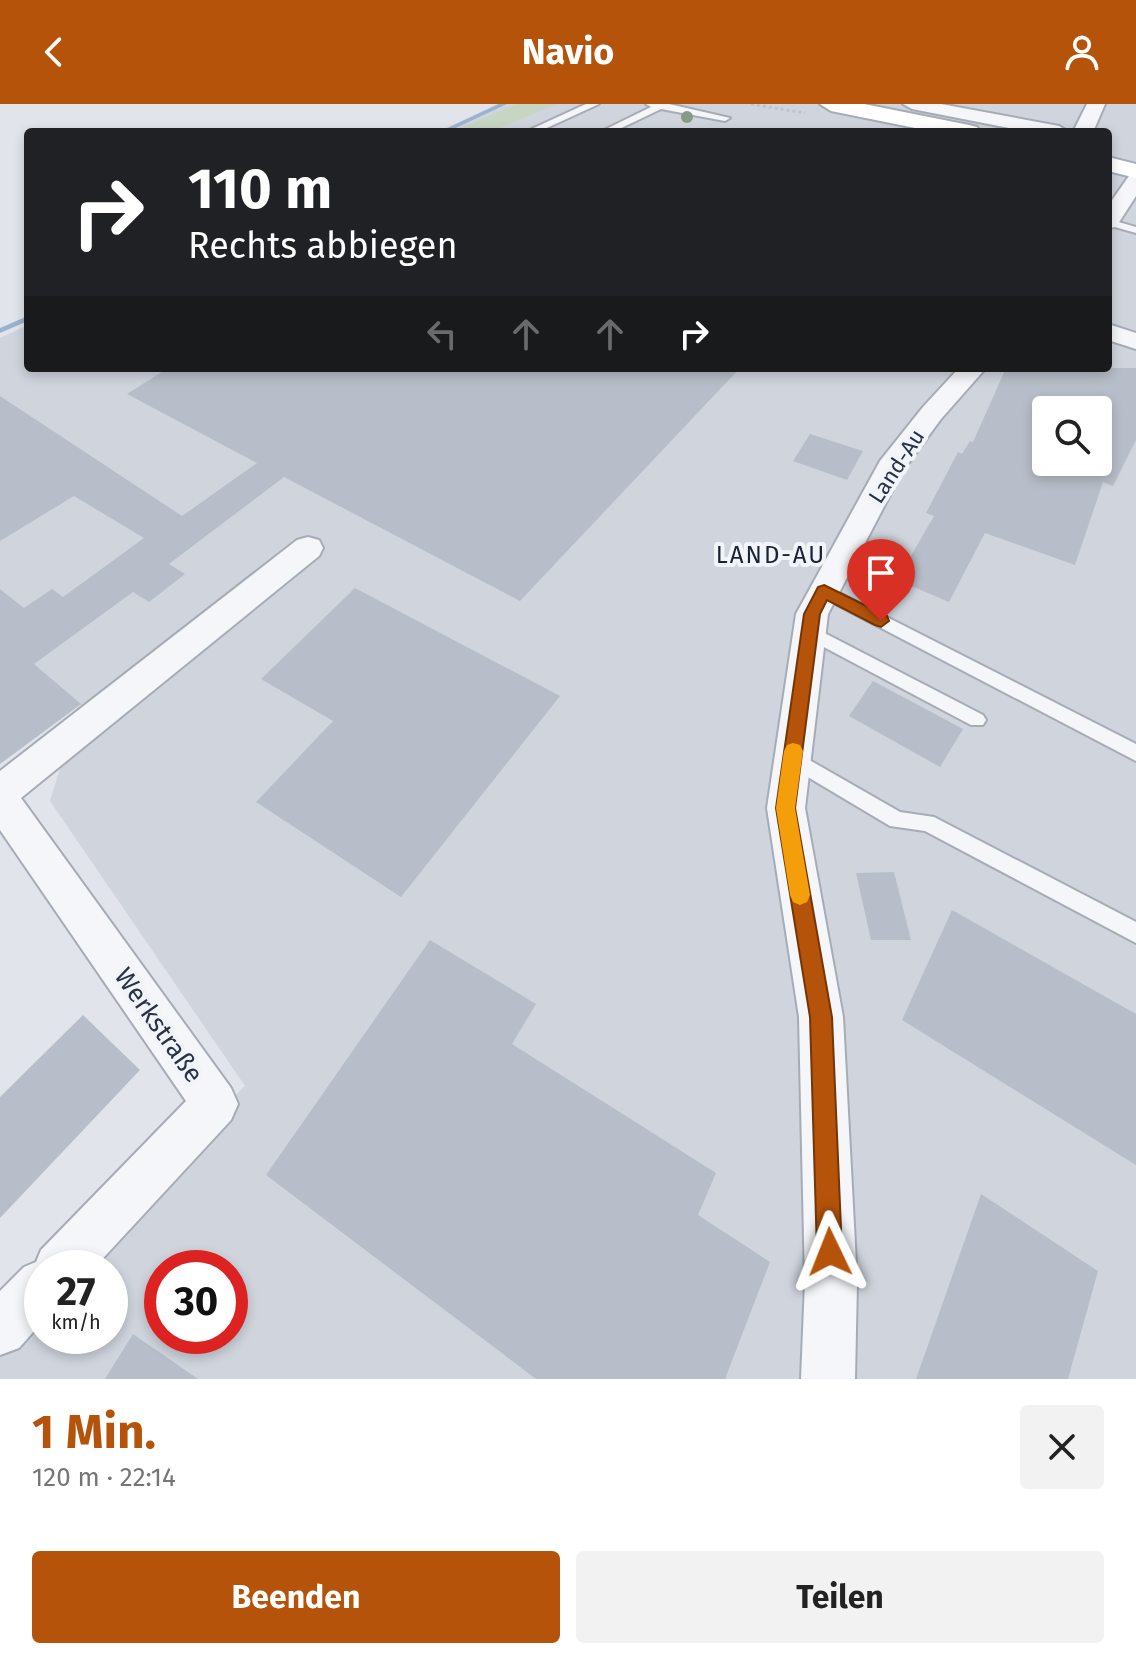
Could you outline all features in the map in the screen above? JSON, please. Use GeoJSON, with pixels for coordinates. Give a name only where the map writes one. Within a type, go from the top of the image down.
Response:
{"type":"FeatureCollection","features":[{"type":"Feature","properties":{"kind":"street"},"geometry":{"type":"LineString","coordinates":[[912,104],[952,108],[1041,128]]}},
{"type":"Feature","properties":{"kind":"street"},"geometry":{"type":"LineString","coordinates":[[1085,128],[1096,104]]}},
{"type":"Feature","properties":{"kind":"street"},"geometry":{"type":"LineString","coordinates":[[841,105],[950,128]]}},
{"type":"Feature","properties":{"kind":"street"},"geometry":{"type":"LineString","coordinates":[[1112,165],[1136,171]]}},
{"type":"Feature","properties":{"kind":"street"},"geometry":{"type":"LineString","coordinates":[[1112,216],[1136,180]]}},
{"type":"Feature","properties":{"kind":"street"},"geometry":{"type":"LineString","coordinates":[[1112,333],[1136,342]]}},
{"type":"Feature","properties":{"kind":"street","name":"Land-Au"},"geometry":{"type":"LineString","coordinates":[[828,1379],[831,1282],[821,1017],[786,808],[809,631],[812,614],[890,468],[932,413],[969,372]]}},
{"type":"Feature","properties":{"kind":"street"},"geometry":{"type":"LineString","coordinates":[[0,793],[308,548]]}},
{"type":"Feature","properties":{"kind":"street","name":"Werkstraße"},"geometry":{"type":"LineString","coordinates":[[0,799],[215,1104],[76,1250]]}},
{"type":"Feature","properties":{"kind":"street"},"geometry":{"type":"LineString","coordinates":[[0,1329],[24,1304]]}},
{"type":"Feature","properties":{"kind":"lane"},"geometry":{"type":"LineString","coordinates":[[539,128],[594,104]]}},
{"type":"Feature","properties":{"kind":"lane"},"geometry":{"type":"LineString","coordinates":[[613,128],[659,105],[725,118]]}},
{"type":"Feature","properties":{"kind":"lane"},"geometry":{"type":"LineString","coordinates":[[1112,223],[1136,230]]}},
{"type":"Feature","properties":{"kind":"lane"},"geometry":{"type":"LineString","coordinates":[[824,591],[1136,753]]}},
{"type":"Feature","properties":{"kind":"lane"},"geometry":{"type":"LineString","coordinates":[[809,631],[977,720]]}},
{"type":"Feature","properties":{"kind":"lane"},"geometry":{"type":"LineString","coordinates":[[792,758],[897,820],[927,823],[1136,933]]}},
{"type":"Feature","properties":{"kind":"shaded area"},"geometry":{"type":"Polygon","coordinates":[[[497,104],[1136,104],[1136,1379],[0,1379],[0,1323],[24,1300],[24,1354],[128,1354],[128,1250],[76,1250],[245,1086],[50,801],[80,705],[0,764],[0,338],[24,327],[24,372],[1112,372],[1112,128],[446,128],[497,104]]]}},
{"type":"Feature","properties":{"kind":"green space"},"geometry":{"type":"Polygon","coordinates":[[[517,104],[556,104],[500,128],[462,128],[517,104]]]}},
{"type":"Feature","properties":{"kind":"building"},"geometry":{"type":"Polygon","coordinates":[[[1112,368],[1136,368],[1136,440],[1113,486],[1103,482],[1075,565],[985,533],[949,602],[897,580],[934,516],[926,513],[958,452],[962,454],[970,441],[973,442],[1004,372],[1112,372],[1112,368]]]}},
{"type":"Feature","properties":{"kind":"building"},"geometry":{"type":"Polygon","coordinates":[[[162,372],[736,372],[520,601],[284,477],[169,564],[185,574],[149,602],[133,592],[34,664],[81,704],[0,764],[0,589],[24,608],[52,589],[63,597],[144,538],[74,496],[0,541],[0,396],[182,516],[257,463],[127,394],[162,372]]]}},
{"type":"Feature","properties":{"kind":"building"},"geometry":{"type":"Polygon","coordinates":[[[810,434],[863,451],[847,480],[793,461],[810,434]]]}},
{"type":"Feature","properties":{"kind":"building"},"geometry":{"type":"Polygon","coordinates":[[[355,588],[560,696],[401,897],[256,802],[333,721],[261,679],[355,588]]]}},
{"type":"Feature","properties":{"kind":"building"},"geometry":{"type":"Polygon","coordinates":[[[873,681],[963,729],[940,767],[849,716],[873,681]]]}},
{"type":"Feature","properties":{"kind":"building"},"geometry":{"type":"Polygon","coordinates":[[[894,872],[911,940],[871,940],[856,873],[894,872]]]}},
{"type":"Feature","properties":{"kind":"building"},"geometry":{"type":"Polygon","coordinates":[[[952,910],[1136,1014],[1136,1165],[902,1020],[952,910]]]}},
{"type":"Feature","properties":{"kind":"building"},"geometry":{"type":"Polygon","coordinates":[[[430,940],[536,1004],[512,1044],[716,1173],[698,1215],[770,1262],[725,1379],[536,1379],[266,1175],[430,940]]]}},
{"type":"Feature","properties":{"kind":"building"},"geometry":{"type":"Polygon","coordinates":[[[83,1015],[140,1070],[0,1218],[0,1097],[83,1015]]]}},
{"type":"Feature","properties":{"kind":"building"},"geometry":{"type":"Polygon","coordinates":[[[981,1194],[1098,1271],[1068,1379],[916,1379],[981,1194]]]}},
{"type":"Feature","properties":{"kind":"building"},"geometry":{"type":"Polygon","coordinates":[[[133,1334],[144,1342],[144,1354],[162,1354],[198,1379],[105,1379],[121,1354],[128,1354],[128,1342],[133,1334]]]}},
{"type":"Feature","properties":{"kind":"waterway"},"geometry":{"type":"LineString","coordinates":[[451,128],[504,104]]}},
{"type":"Feature","properties":{"kind":"waterway"},"geometry":{"type":"LineString","coordinates":[[0,331],[24,320]]}},
{"type":"Feature","properties":{"kind":"slow traffic"},"geometry":{"type":"LineString","coordinates":[[793,751],[786,808],[800,895]]}},
{"type":"Feature","properties":{"kind":"district","name":"LAND-AU"},"geometry":{"type":"Point","coordinates":[771,555]}},
{"type":"Feature","properties":{"kind":"route"},"geometry":{"type":"LineString","coordinates":[[830,1252],[821,1017],[786,808],[812,614],[824,591],[881,621]]}}]}
